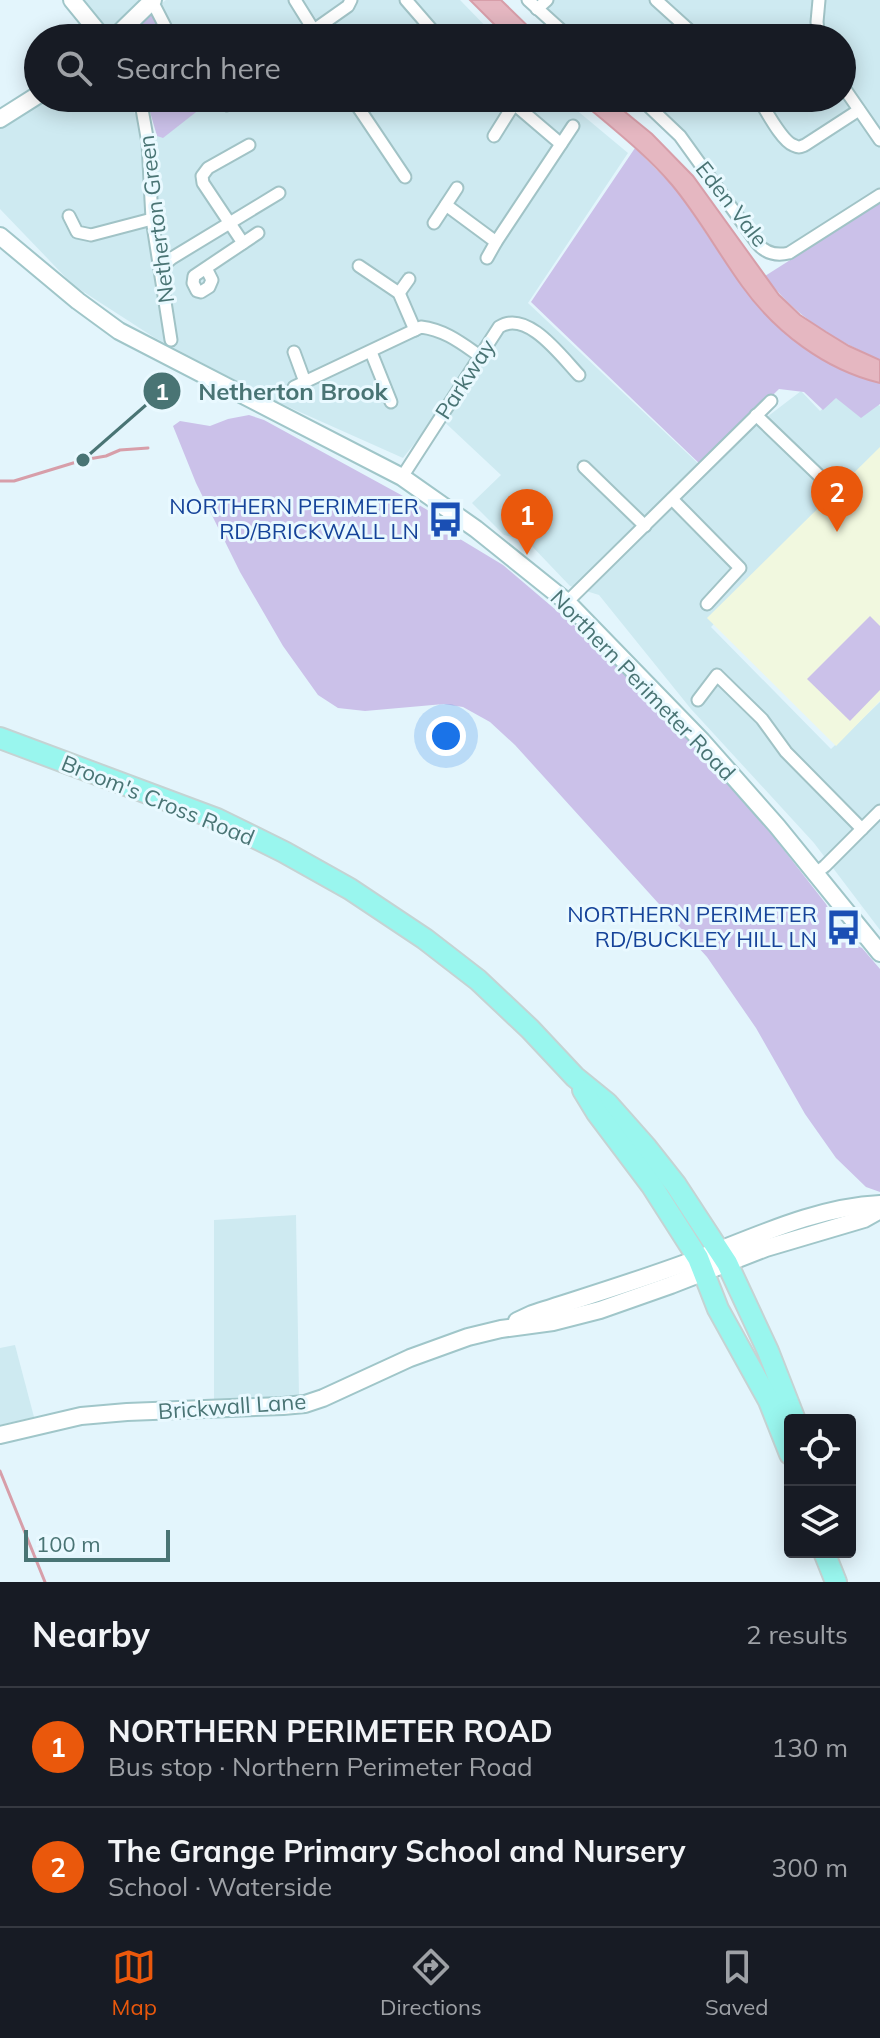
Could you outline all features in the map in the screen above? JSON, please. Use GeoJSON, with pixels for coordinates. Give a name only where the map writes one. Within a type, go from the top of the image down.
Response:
{"type":"FeatureCollection","features":[{"type":"Feature","properties":{"kind":"highway","name":"Broom's Cross Road"},"geometry":{"type":"LineString","coordinates":[[0,738],[217,819],[284,852],[350,889],[425,939],[478,980],[575,1077],[597,1113],[713,1262],[768,1351],[793,1414]]}},
{"type":"Feature","properties":{"kind":"highway"},"geometry":{"type":"LineString","coordinates":[[713,1262],[754,1348],[784,1439]]}},
{"type":"Feature","properties":{"kind":"highway"},"geometry":{"type":"LineString","coordinates":[[826,1558],[836,1582]]}},
{"type":"Feature","properties":{"kind":"highway"},"geometry":{"type":"LineString","coordinates":[[832,1558],[836,1582]]}},
{"type":"Feature","properties":{"kind":"main road"},"geometry":{"type":"LineString","coordinates":[[72,0],[92,24]]}},
{"type":"Feature","properties":{"kind":"main road"},"geometry":{"type":"LineString","coordinates":[[128,24],[153,0]]}},
{"type":"Feature","properties":{"kind":"main road"},"geometry":{"type":"LineString","coordinates":[[0,119],[24,104]]}},
{"type":"Feature","properties":{"kind":"main road","name":"Northern Perimeter Road"},"geometry":{"type":"LineString","coordinates":[[0,236],[119,331],[402,477],[476,529],[567,602],[702,741],[816,873],[880,953]]}},
{"type":"Feature","properties":{"kind":"main road","name":"Brickwall Lane"},"geometry":{"type":"LineString","coordinates":[[713,1262],[763,1232],[863,1204],[880,1204]]}},
{"type":"Feature","properties":{"kind":"main road","name":"Brickwall Lane"},"geometry":{"type":"LineString","coordinates":[[0,1435],[81,1416],[305,1404],[410,1358],[501,1329],[532,1314],[864,1219],[880,1210]]}},
{"type":"Feature","properties":{"kind":"street"},"geometry":{"type":"LineString","coordinates":[[153,0],[164,24]]}},
{"type":"Feature","properties":{"kind":"street"},"geometry":{"type":"LineString","coordinates":[[295,0],[310,24]]}},
{"type":"Feature","properties":{"kind":"street"},"geometry":{"type":"LineString","coordinates":[[327,24],[351,0]]}},
{"type":"Feature","properties":{"kind":"street"},"geometry":{"type":"LineString","coordinates":[[406,0],[427,24]]}},
{"type":"Feature","properties":{"kind":"street"},"geometry":{"type":"LineString","coordinates":[[528,0],[554,24]]}},
{"type":"Feature","properties":{"kind":"street"},"geometry":{"type":"LineString","coordinates":[[537,9],[547,0]]}},
{"type":"Feature","properties":{"kind":"street"},"geometry":{"type":"LineString","coordinates":[[656,0],[683,24]]}},
{"type":"Feature","properties":{"kind":"street"},"geometry":{"type":"LineString","coordinates":[[817,24],[819,0]]}},
{"type":"Feature","properties":{"kind":"street"},"geometry":{"type":"LineString","coordinates":[[856,106],[880,140]]}},
{"type":"Feature","properties":{"kind":"street","name":"Netherton Green"},"geometry":{"type":"LineString","coordinates":[[143,112],[148,143],[152,219],[171,340]]}},
{"type":"Feature","properties":{"kind":"street"},"geometry":{"type":"LineString","coordinates":[[361,112],[405,177]]}},
{"type":"Feature","properties":{"kind":"street"},"geometry":{"type":"LineString","coordinates":[[494,136],[506,112]]}},
{"type":"Feature","properties":{"kind":"street"},"geometry":{"type":"LineString","coordinates":[[524,112],[561,144]]}},
{"type":"Feature","properties":{"kind":"street","name":"Eden Vale"},"geometry":{"type":"LineString","coordinates":[[655,112],[680,136],[757,243],[771,253],[789,253],[880,195]]}},
{"type":"Feature","properties":{"kind":"street"},"geometry":{"type":"LineString","coordinates":[[767,112],[791,145],[798,147],[856,112]]}},
{"type":"Feature","properties":{"kind":"street"},"geometry":{"type":"LineString","coordinates":[[487,258],[573,126]]}},
{"type":"Feature","properties":{"kind":"street"},"geometry":{"type":"LineString","coordinates":[[243,243],[203,183],[202,176],[208,168],[249,145]]}},
{"type":"Feature","properties":{"kind":"street"},"geometry":{"type":"LineString","coordinates":[[434,223],[457,188]]}},
{"type":"Feature","properties":{"kind":"street"},"geometry":{"type":"LineString","coordinates":[[160,268],[279,193]]}},
{"type":"Feature","properties":{"kind":"street"},"geometry":{"type":"LineString","coordinates":[[446,205],[496,242]]}},
{"type":"Feature","properties":{"kind":"street"},"geometry":{"type":"LineString","coordinates":[[69,216],[77,232],[91,235],[152,219]]}},
{"type":"Feature","properties":{"kind":"street"},"geometry":{"type":"LineString","coordinates":[[206,268],[258,233]]}},
{"type":"Feature","properties":{"kind":"street"},"geometry":{"type":"LineString","coordinates":[[359,266],[399,293],[415,330]]}},
{"type":"Feature","properties":{"kind":"street"},"geometry":{"type":"LineString","coordinates":[[399,293],[409,279]]}},
{"type":"Feature","properties":{"kind":"street","name":"Parkway"},"geometry":{"type":"LineString","coordinates":[[402,477],[499,327],[506,322],[522,323],[539,334],[579,375]]}},
{"type":"Feature","properties":{"kind":"street"},"geometry":{"type":"LineString","coordinates":[[294,352],[299,384],[421,327],[436,329],[480,356]]}},
{"type":"Feature","properties":{"kind":"street"},"geometry":{"type":"LineString","coordinates":[[371,352],[391,402]]}},
{"type":"Feature","properties":{"kind":"street"},"geometry":{"type":"LineString","coordinates":[[567,602],[771,401]]}},
{"type":"Feature","properties":{"kind":"street"},"geometry":{"type":"LineString","coordinates":[[756,415],[832,488]]}},
{"type":"Feature","properties":{"kind":"street"},"geometry":{"type":"LineString","coordinates":[[584,467],[645,526]]}},
{"type":"Feature","properties":{"kind":"street"},"geometry":{"type":"LineString","coordinates":[[672,499],[740,568],[707,604]]}},
{"type":"Feature","properties":{"kind":"street"},"geometry":{"type":"LineString","coordinates":[[698,700],[717,675],[762,719],[786,752],[862,829]]}},
{"type":"Feature","properties":{"kind":"street"},"geometry":{"type":"LineString","coordinates":[[816,873],[880,811]]}},
{"type":"Feature","properties":{"kind":"shaded area"},"geometry":{"type":"Polygon","coordinates":[[[83,0],[145,0],[114,24],[102,24],[83,0]]]}},
{"type":"Feature","properties":{"kind":"shaded area"},"geometry":{"type":"Polygon","coordinates":[[[166,0],[460,0],[483,24],[172,24],[161,4],[166,0]]]}},
{"type":"Feature","properties":{"kind":"shaded area"},"geometry":{"type":"Polygon","coordinates":[[[470,0],[501,0],[526,24],[494,24],[470,0]]]}},
{"type":"Feature","properties":{"kind":"shaded area"},"geometry":{"type":"Polygon","coordinates":[[[539,0],[880,0],[880,189],[785,251],[769,249],[679,131],[659,112],[856,112],[856,24],[564,24],[539,0]]]}},
{"type":"Feature","properties":{"kind":"shaded area"},"geometry":{"type":"Polygon","coordinates":[[[151,10],[160,24],[137,24],[151,10]]]}},
{"type":"Feature","properties":{"kind":"shaded area"},"geometry":{"type":"Polygon","coordinates":[[[24,108],[24,112],[134,112],[141,145],[185,112],[579,112],[628,153],[528,303],[705,470],[746,433],[801,391],[820,411],[836,396],[880,406],[880,452],[711,627],[831,749],[880,702],[880,930],[814,843],[691,709],[599,595],[570,586],[527,541],[504,535],[472,503],[501,475],[437,415],[403,458],[273,400],[155,338],[73,285],[0,209],[0,124],[24,108]]]}},
{"type":"Feature","properties":{"kind":"shaded area"},"geometry":{"type":"Polygon","coordinates":[[[150,112],[196,112],[163,138],[157,136],[150,112]]]}},
{"type":"Feature","properties":{"kind":"shaded area"},"geometry":{"type":"Polygon","coordinates":[[[593,112],[625,112],[652,134],[693,176],[779,295],[800,315],[826,332],[880,360],[880,383],[821,359],[770,319],[742,286],[691,209],[638,150],[593,112]]]}},
{"type":"Feature","properties":{"kind":"shaded area"},"geometry":{"type":"Polygon","coordinates":[[[635,148],[681,196],[763,310],[815,355],[845,372],[880,383],[880,404],[861,418],[836,398],[823,410],[804,392],[779,389],[701,465],[531,302],[635,148]]]}},
{"type":"Feature","properties":{"kind":"shaded area"},"geometry":{"type":"Polygon","coordinates":[[[880,203],[880,360],[817,326],[790,304],[765,276],[880,203]]]}},
{"type":"Feature","properties":{"kind":"shaded area"},"geometry":{"type":"Polygon","coordinates":[[[249,415],[264,420],[414,502],[434,514],[455,536],[503,565],[647,692],[759,818],[826,904],[835,929],[847,941],[862,948],[880,969],[880,1192],[866,1187],[836,1158],[805,1114],[756,1028],[707,957],[515,745],[490,722],[463,707],[444,704],[365,711],[338,708],[318,695],[283,646],[240,572],[196,483],[173,426],[180,421],[210,426],[249,415]]]}},
{"type":"Feature","properties":{"kind":"shaded area"},"geometry":{"type":"Polygon","coordinates":[[[880,447],[880,701],[836,746],[707,618],[880,447]]]}},
{"type":"Feature","properties":{"kind":"shaded area"},"geometry":{"type":"Polygon","coordinates":[[[870,616],[880,626],[880,690],[850,721],[807,679],[870,616]]]}},
{"type":"Feature","properties":{"kind":"shaded area"},"geometry":{"type":"Polygon","coordinates":[[[296,1215],[299,1397],[214,1399],[214,1220],[296,1215]]]}},
{"type":"Feature","properties":{"kind":"shaded area"},"geometry":{"type":"Polygon","coordinates":[[[15,1345],[34,1417],[0,1425],[0,1348],[15,1345]]]}},
{"type":"Feature","properties":{"kind":"waterway"},"geometry":{"type":"LineString","coordinates":[[0,481],[14,481],[120,450],[148,448]]}},
{"type":"Feature","properties":{"kind":"waterway"},"geometry":{"type":"LineString","coordinates":[[0,1471],[45,1582]]}},
{"type":"Feature","properties":{"kind":"place","name":"Netherton Brook"},"geometry":{"type":"Point","coordinates":[83,460]}},
{"type":"Feature","properties":{"kind":"place","name":"NORTHERN PERIMETER RD/BRICKWALL LN"},"geometry":{"type":"Point","coordinates":[445,519]}},
{"type":"Feature","properties":{"kind":"place","name":"The Grange Primary School and Nursery"},"geometry":{"type":"Point","coordinates":[837,532]}},
{"type":"Feature","properties":{"kind":"place","name":"NORTHERN PERIMETER ROAD"},"geometry":{"type":"Point","coordinates":[527,555]}},
{"type":"Feature","properties":{"kind":"place","name":"NORTHERN PERIMETER RD/BUCKLEY HILL LN"},"geometry":{"type":"Point","coordinates":[843,927]}}]}
